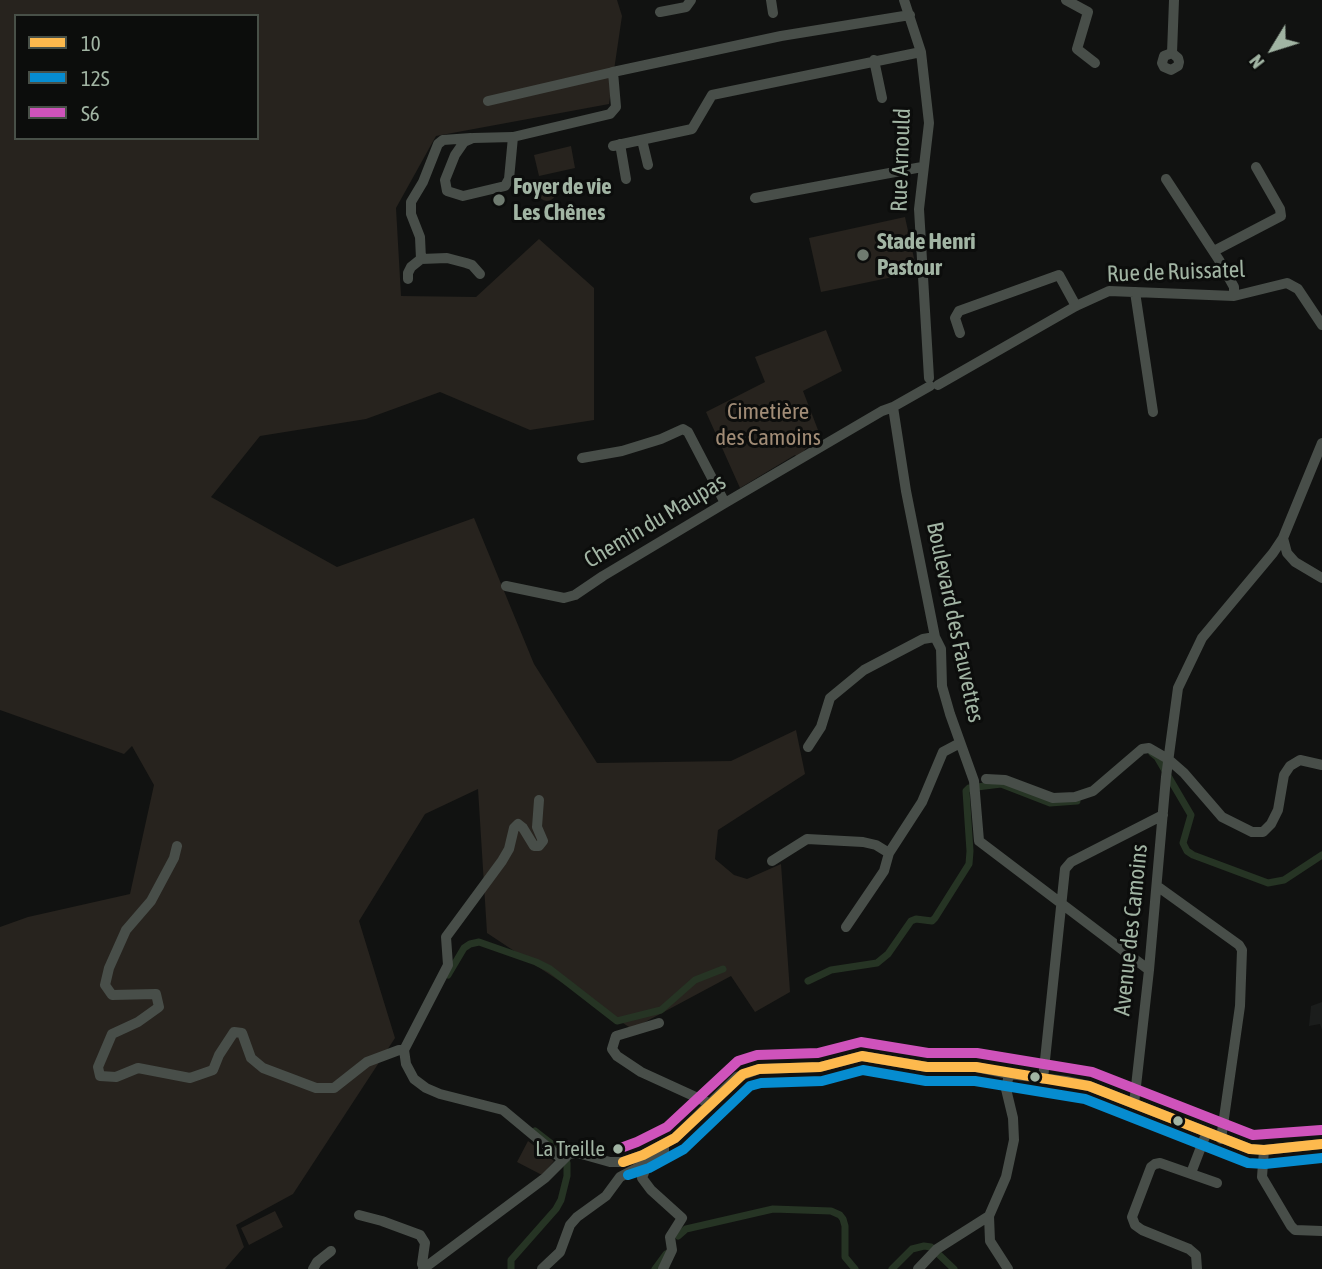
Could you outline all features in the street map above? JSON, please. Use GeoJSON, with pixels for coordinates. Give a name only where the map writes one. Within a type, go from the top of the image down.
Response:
{"type":"FeatureCollection","features":[{"type":"Feature","properties":{"kind":"street"},"geometry":{"type":"LineString","coordinates":[[660,12],[686,7],[691,0]]}},
{"type":"Feature","properties":{"kind":"street"},"geometry":{"type":"LineString","coordinates":[[772,0],[774,13]]}},
{"type":"Feature","properties":{"kind":"street","name":"Rue Arnould"},"geometry":{"type":"LineString","coordinates":[[904,0],[921,52],[929,123],[919,209],[928,365],[936,380]]}},
{"type":"Feature","properties":{"kind":"street"},"geometry":{"type":"LineString","coordinates":[[1066,0],[1088,12],[1077,49],[1095,63]]}},
{"type":"Feature","properties":{"kind":"street"},"geometry":{"type":"LineString","coordinates":[[1172,53],[1174,0]]}},
{"type":"Feature","properties":{"kind":"street"},"geometry":{"type":"LineString","coordinates":[[488,101],[781,36],[910,15]]}},
{"type":"Feature","properties":{"kind":"street"},"geometry":{"type":"LineString","coordinates":[[626,179],[616,145],[692,129],[712,95],[921,52]]}},
{"type":"Feature","properties":{"kind":"street"},"geometry":{"type":"LineString","coordinates":[[874,60],[882,98]]}},
{"type":"Feature","properties":{"kind":"street"},"geometry":{"type":"LineString","coordinates":[[421,259],[420,237],[411,214],[411,202],[423,182],[438,144],[443,140],[513,137],[610,114],[617,99],[613,72]]}},
{"type":"Feature","properties":{"kind":"street"},"geometry":{"type":"LineString","coordinates":[[473,138],[460,146],[445,180],[447,191],[464,196],[505,186],[509,179],[513,137]]}},
{"type":"Feature","properties":{"kind":"street"},"geometry":{"type":"LineString","coordinates":[[642,140],[648,165]]}},
{"type":"Feature","properties":{"kind":"street"},"geometry":{"type":"LineString","coordinates":[[755,198],[922,167]]}},
{"type":"Feature","properties":{"kind":"street"},"geometry":{"type":"LineString","coordinates":[[1214,251],[1281,216],[1280,209],[1256,167]]}},
{"type":"Feature","properties":{"kind":"street"},"geometry":{"type":"LineString","coordinates":[[1166,179],[1214,251],[1230,279],[1234,296]]}},
{"type":"Feature","properties":{"kind":"street"},"geometry":{"type":"LineString","coordinates":[[408,279],[411,267],[421,259],[447,258],[472,265],[480,274]]}},
{"type":"Feature","properties":{"kind":"street"},"geometry":{"type":"LineString","coordinates":[[960,333],[955,317],[959,311],[1059,275],[1076,306]]}},
{"type":"Feature","properties":{"kind":"street","name":"Rue de Ruissatel"},"geometry":{"type":"LineString","coordinates":[[936,380],[1109,291],[1234,296],[1291,284],[1298,289],[1322,325]]}},
{"type":"Feature","properties":{"kind":"street"},"geometry":{"type":"LineString","coordinates":[[1135,292],[1153,412]]}},
{"type":"Feature","properties":{"kind":"street"},"geometry":{"type":"LineString","coordinates":[[893,407],[936,380]]}},
{"type":"Feature","properties":{"kind":"street","name":"Chemin du Maupas"},"geometry":{"type":"LineString","coordinates":[[506,586],[564,598],[575,595],[725,503],[893,407]]}},
{"type":"Feature","properties":{"kind":"street","name":"Boulevard des Fauvettes"},"geometry":{"type":"LineString","coordinates":[[893,407],[906,491],[935,637],[941,649],[942,686],[960,743],[979,783],[979,841],[1149,970]]}},
{"type":"Feature","properties":{"kind":"street"},"geometry":{"type":"LineString","coordinates":[[582,458],[622,451],[683,429],[688,432],[725,503]]}},
{"type":"Feature","properties":{"kind":"street","name":"Avenue des Camoins"},"geometry":{"type":"LineString","coordinates":[[1134,1104],[1167,767],[1178,688],[1202,639],[1283,538],[1322,443]]}},
{"type":"Feature","properties":{"kind":"street"},"geometry":{"type":"LineString","coordinates":[[1283,538],[1287,553],[1295,562],[1322,578]]}},
{"type":"Feature","properties":{"kind":"street"},"geometry":{"type":"LineString","coordinates":[[808,747],[821,727],[830,698],[864,670],[923,639],[935,637]]}},
{"type":"Feature","properties":{"kind":"street"},"geometry":{"type":"LineString","coordinates":[[846,927],[884,871],[889,853],[922,802],[943,752],[960,743]]}},
{"type":"Feature","properties":{"kind":"street"},"geometry":{"type":"LineString","coordinates":[[979,783],[1005,780],[1039,794],[1069,799],[1093,791],[1142,749],[1154,750],[1167,767],[1184,773],[1222,817],[1252,832],[1263,832],[1272,824],[1278,810],[1284,775],[1290,766],[1300,760],[1322,765]]}},
{"type":"Feature","properties":{"kind":"street"},"geometry":{"type":"LineString","coordinates":[[538,800],[537,827],[543,841],[539,846],[534,846],[523,828],[518,824],[514,828],[509,849],[502,862],[446,937],[448,965],[404,1050],[406,1064],[414,1079],[426,1088],[503,1110],[563,1158]]}},
{"type":"Feature","properties":{"kind":"street"},"geometry":{"type":"LineString","coordinates":[[1043,1079],[1065,869],[1071,862],[1163,816]]}},
{"type":"Feature","properties":{"kind":"street"},"geometry":{"type":"LineString","coordinates":[[772,861],[807,839],[863,842],[876,845],[889,853]]}},
{"type":"Feature","properties":{"kind":"street"},"geometry":{"type":"LineString","coordinates":[[177,846],[174,858],[151,901],[126,930],[109,968],[105,985],[112,995],[156,994],[159,1007],[138,1022],[111,1034],[98,1067],[100,1076],[116,1077],[138,1068],[190,1078],[213,1070],[234,1032],[242,1033],[251,1058],[263,1068],[316,1088],[334,1088],[367,1062],[404,1050]]}},
{"type":"Feature","properties":{"kind":"street"},"geometry":{"type":"LineString","coordinates":[[1157,886],[1239,945],[1242,950],[1241,1006],[1221,1139]]}},
{"type":"Feature","properties":{"kind":"street"},"geometry":{"type":"LineString","coordinates":[[659,1023],[616,1036],[612,1049],[617,1056],[641,1072],[711,1104]]}},
{"type":"Feature","properties":{"kind":"street"},"geometry":{"type":"LineString","coordinates":[[359,1215],[420,1235],[425,1243],[422,1264],[424,1269],[545,1178],[563,1158],[578,1153],[606,1162],[623,1162],[664,1145],[683,1131],[737,1077],[771,1068],[820,1067],[862,1056],[927,1068],[976,1066],[1009,1074],[1089,1086],[1241,1147],[1264,1150],[1322,1144]]}},
{"type":"Feature","properties":{"kind":"street"},"geometry":{"type":"LineString","coordinates":[[1008,1269],[990,1241],[989,1216],[1006,1177],[1014,1140],[1013,1118],[1006,1089],[1009,1074]]}},
{"type":"Feature","properties":{"kind":"street"},"geometry":{"type":"LineString","coordinates":[[1191,1173],[1206,1134]]}},
{"type":"Feature","properties":{"kind":"street"},"geometry":{"type":"LineString","coordinates":[[542,1269],[560,1252],[570,1225],[577,1217],[606,1196],[620,1177],[664,1153],[664,1145]]}},
{"type":"Feature","properties":{"kind":"street"},"geometry":{"type":"LineString","coordinates":[[1264,1150],[1262,1177],[1291,1226],[1295,1230],[1322,1231]]}},
{"type":"Feature","properties":{"kind":"street"},"geometry":{"type":"LineString","coordinates":[[648,1162],[642,1178],[651,1190],[682,1218],[671,1233],[671,1245],[663,1269]]}},
{"type":"Feature","properties":{"kind":"street"},"geometry":{"type":"LineString","coordinates":[[1197,1269],[1196,1255],[1189,1248],[1142,1230],[1132,1217],[1151,1167],[1160,1163],[1217,1183]]}},
{"type":"Feature","properties":{"kind":"street"},"geometry":{"type":"LineString","coordinates":[[918,1269],[935,1252],[989,1216]]}},
{"type":"Feature","properties":{"kind":"street"},"geometry":{"type":"LineString","coordinates":[[313,1269],[317,1262],[331,1251]]}},
{"type":"Feature","properties":{"kind":"shaded area"},"geometry":{"type":"Polygon","coordinates":[[[1322,1002],[1322,1030],[1320,1024],[1309,1026],[1311,1006],[1322,1002]]]}},
{"type":"Feature","properties":{"kind":"green space"},"geometry":{"type":"Polygon","coordinates":[[[0,0],[617,0],[622,16],[609,104],[436,136],[396,208],[401,296],[476,297],[539,239],[594,288],[594,420],[530,430],[440,392],[366,419],[260,436],[211,497],[337,567],[474,518],[534,664],[597,763],[731,761],[796,730],[805,774],[718,830],[715,859],[734,875],[747,879],[781,864],[790,992],[755,1012],[731,976],[632,1029],[487,933],[478,789],[425,814],[359,921],[395,1038],[293,1194],[236,1225],[244,1247],[225,1269],[0,1269],[0,927],[28,917],[130,894],[154,785],[132,746],[124,754],[0,710],[0,0]]]}},
{"type":"Feature","properties":{"kind":"green space"},"geometry":{"type":"Polygon","coordinates":[[[571,146],[575,168],[539,176],[534,155],[571,146]]]}},
{"type":"Feature","properties":{"kind":"green space"},"geometry":{"type":"Polygon","coordinates":[[[543,183],[551,183],[556,192],[554,199],[543,201],[538,196],[538,188],[543,183]]]}},
{"type":"Feature","properties":{"kind":"green space","name":"Stade Henri Pastour"},"geometry":{"type":"Polygon","coordinates":[[[905,217],[917,272],[821,292],[809,238],[905,217]]]}},
{"type":"Feature","properties":{"kind":"green space","name":"Cimetière des Camoins"},"geometry":{"type":"Polygon","coordinates":[[[826,330],[842,371],[803,391],[823,443],[817,447],[809,445],[798,458],[795,455],[740,488],[706,412],[765,382],[755,357],[826,330]]]}},
{"type":"Feature","properties":{"kind":"green space"},"geometry":{"type":"Polygon","coordinates":[[[528,1141],[554,1161],[542,1175],[517,1162],[528,1141]]]}},
{"type":"Feature","properties":{"kind":"green space"},"geometry":{"type":"Polygon","coordinates":[[[275,1211],[283,1227],[249,1245],[241,1228],[275,1211]]]}},
{"type":"Feature","properties":{"kind":"waterway"},"geometry":{"type":"LineString","coordinates":[[1152,753],[1157,757],[1191,815],[1183,843],[1193,855],[1268,883],[1284,880],[1322,855]]}},
{"type":"Feature","properties":{"kind":"waterway"},"geometry":{"type":"LineString","coordinates":[[808,981],[831,970],[877,963],[888,954],[911,921],[932,921],[935,918],[969,864],[966,791],[969,788],[1001,784],[1050,803],[1077,801]]}},
{"type":"Feature","properties":{"kind":"waterway"},"geometry":{"type":"LineString","coordinates":[[448,975],[464,948],[479,942],[550,969],[617,1021],[661,1010],[695,980],[723,969]]}},
{"type":"Feature","properties":{"kind":"waterway"},"geometry":{"type":"LineString","coordinates":[[511,1269],[511,1260],[556,1209],[567,1176],[567,1163],[562,1152],[535,1131]]}},
{"type":"Feature","properties":{"kind":"waterway"},"geometry":{"type":"LineString","coordinates":[[678,1236],[686,1229],[773,1209],[831,1211],[843,1219],[845,1257],[855,1269]]}},
{"type":"Feature","properties":{"kind":"waterway"},"geometry":{"type":"LineString","coordinates":[[892,1269],[912,1249],[924,1246],[931,1247],[954,1269]]}},
{"type":"Feature","properties":{"kind":"waterway"},"geometry":{"type":"LineString","coordinates":[[655,1269],[666,1254]]}},
{"type":"Feature","properties":{"kind":"transit line","name":"S6"},"geometry":{"type":"LineString","coordinates":[[618,1149],[667,1127],[738,1061],[757,1055],[818,1053],[861,1042],[928,1053],[977,1053],[1092,1072],[1253,1135],[1321,1130]]}},
{"type":"Feature","properties":{"kind":"transit line","name":"10"},"geometry":{"type":"LineString","coordinates":[[623,1162],[675,1138],[743,1074],[759,1069],[820,1067],[862,1056],[927,1067],[976,1067],[1089,1086],[1250,1149],[1322,1144]]}},
{"type":"Feature","properties":{"kind":"transit line","name":"12S"},"geometry":{"type":"LineString","coordinates":[[628,1175],[649,1168],[684,1149],[750,1086],[761,1083],[822,1081],[863,1070],[926,1081],[975,1081],[1085,1099],[1248,1163],[1265,1164],[1322,1158]]}},
{"type":"Feature","properties":{"kind":"place","name":"Foyer de vie Les Chênes"},"geometry":{"type":"Point","coordinates":[499,200]}},
{"type":"Feature","properties":{"kind":"place","name":"Stade Henri Pastour"},"geometry":{"type":"Point","coordinates":[863,255]}},
{"type":"Feature","properties":{"kind":"place","name":"La Treille"},"geometry":{"type":"Point","coordinates":[618,1149]}}]}
